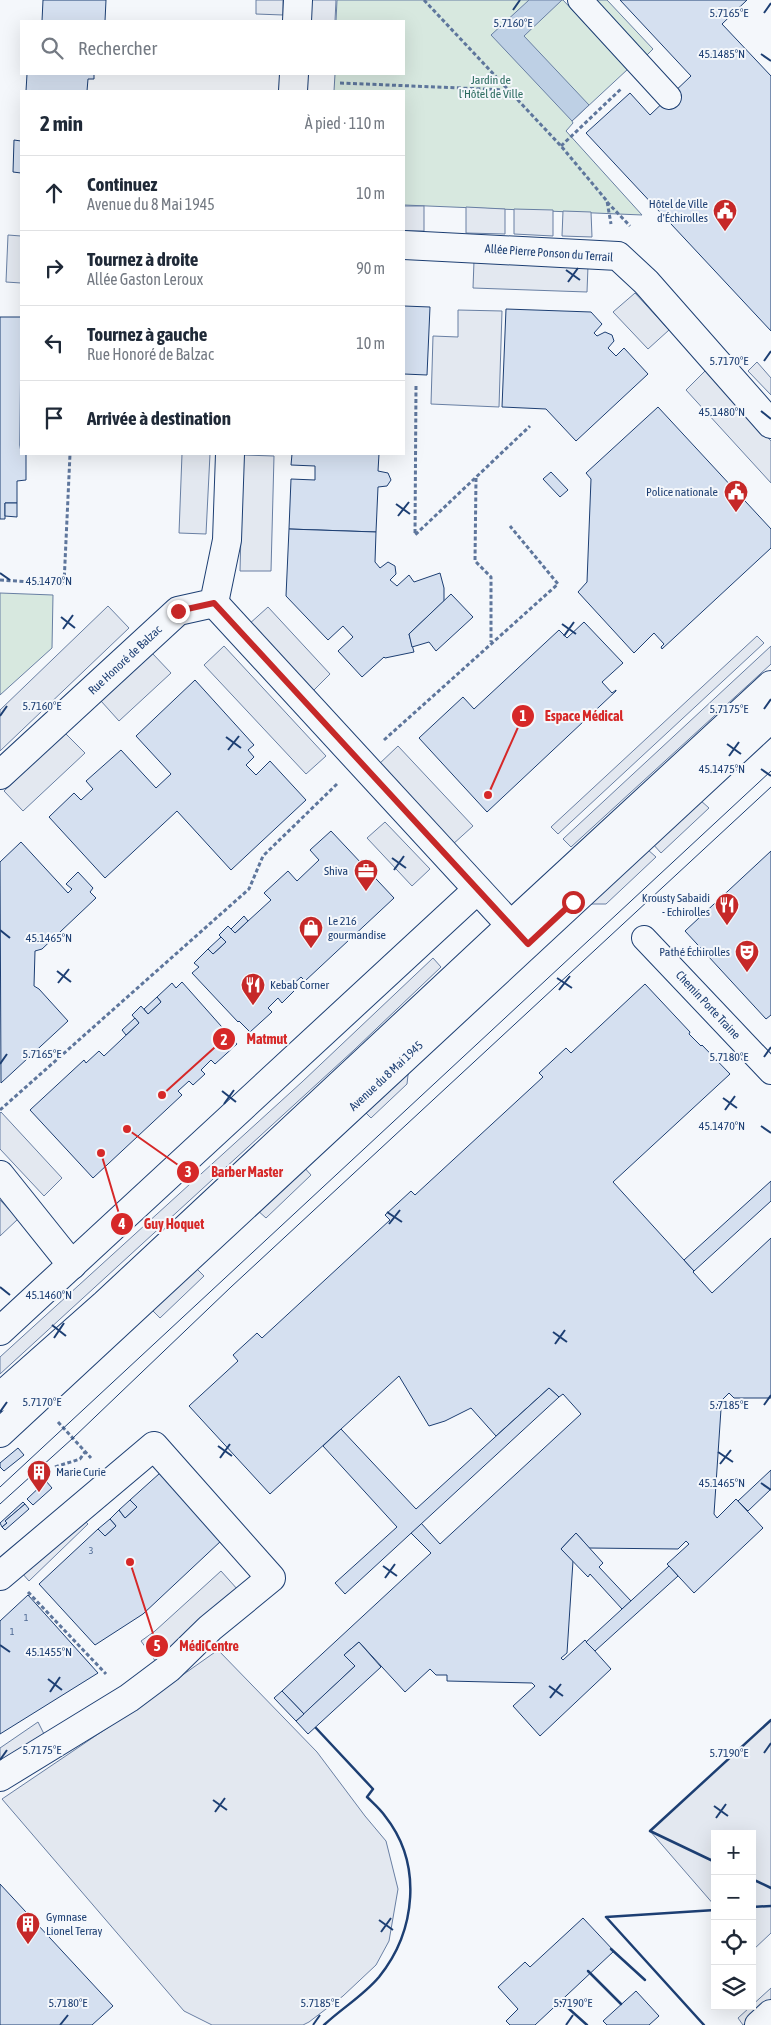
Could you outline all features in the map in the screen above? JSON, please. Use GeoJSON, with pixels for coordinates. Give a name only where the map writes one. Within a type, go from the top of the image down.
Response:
{"type":"FeatureCollection","features":[{"type":"Feature","properties":{"kind":"street"},"geometry":{"type":"LineString","coordinates":[[297,20],[298,0]]}},
{"type":"Feature","properties":{"kind":"street"},"geometry":{"type":"LineString","coordinates":[[580,0],[669,97]]}},
{"type":"Feature","properties":{"kind":"street"},"geometry":{"type":"LineString","coordinates":[[293,90],[294,75]]}},
{"type":"Feature","properties":{"kind":"street","name":"Allée Pierre Ponson du Terrail"},"geometry":{"type":"LineString","coordinates":[[405,245],[618,256],[646,282],[771,424]]}},
{"type":"Feature","properties":{"kind":"street"},"geometry":{"type":"LineString","coordinates":[[230,455],[227,540],[214,603],[519,934]]}},
{"type":"Feature","properties":{"kind":"street","name":"Rue Honoré de Balzac"},"geometry":{"type":"LineString","coordinates":[[0,775],[178,611],[214,603]]}},
{"type":"Feature","properties":{"kind":"street","name":"Avenue du 8 Mai 1945"},"geometry":{"type":"LineString","coordinates":[[0,1433],[519,934],[771,685]]}},
{"type":"Feature","properties":{"kind":"street","name":"Avenue du 8 Mai 1945"},"geometry":{"type":"LineString","coordinates":[[0,1397],[519,934],[771,718]]}},
{"type":"Feature","properties":{"kind":"street"},"geometry":{"type":"LineString","coordinates":[[0,1330],[477,890]]}},
{"type":"Feature","properties":{"kind":"street","name":"Chemin Porte Traine"},"geometry":{"type":"LineString","coordinates":[[644,938],[771,1072]]}},
{"type":"Feature","properties":{"kind":"street"},"geometry":{"type":"LineString","coordinates":[[0,1175],[72,1264]]}},
{"type":"Feature","properties":{"kind":"street"},"geometry":{"type":"LineString","coordinates":[[3,1573],[154,1446],[271,1578],[210,1628],[168,1668],[129,1698],[8,1773]]}},
{"type":"Feature","properties":{"kind":"street"},"geometry":{"type":"LineString","coordinates":[[759,2025],[771,2014]]}},
{"type":"Feature","properties":{"kind":"path"},"geometry":{"type":"LineString","coordinates":[[424,0],[560,146],[607,201],[618,256]]}},
{"type":"Feature","properties":{"kind":"path"},"geometry":{"type":"LineString","coordinates":[[560,146],[643,68]]}},
{"type":"Feature","properties":{"kind":"path"},"geometry":{"type":"LineString","coordinates":[[340,84],[508,90]]}},
{"type":"Feature","properties":{"kind":"path"},"geometry":{"type":"LineString","coordinates":[[416,386],[415,535],[530,426]]}},
{"type":"Feature","properties":{"kind":"path"},"geometry":{"type":"LineString","coordinates":[[0,580],[64,584],[70,455]]}},
{"type":"Feature","properties":{"kind":"path"},"geometry":{"type":"LineString","coordinates":[[476,477],[474,561],[491,578],[491,643]]}},
{"type":"Feature","properties":{"kind":"path"},"geometry":{"type":"LineString","coordinates":[[402,723],[558,584],[510,526]]}},
{"type":"Feature","properties":{"kind":"path"},"geometry":{"type":"LineString","coordinates":[[0,1110],[249,889],[263,856],[360,762]]}},
{"type":"Feature","properties":{"kind":"path"},"geometry":{"type":"LineString","coordinates":[[54,1417],[94,1462]]}},
{"type":"Feature","properties":{"kind":"path"},"geometry":{"type":"LineString","coordinates":[[55,1467],[80,1459],[85,1452]]}},
{"type":"Feature","properties":{"kind":"path"},"geometry":{"type":"LineString","coordinates":[[3,1573],[129,1698]]}},
{"type":"Feature","properties":{"kind":"green space","name":"Jardin de l'Hôtel de Ville"},"geometry":{"type":"Polygon","coordinates":[[[337,0],[563,0],[628,69],[572,121],[573,123],[566,131],[642,215],[405,205],[405,90],[334,90],[335,75],[405,75],[405,20],[336,20],[337,0]]]}},
{"type":"Feature","properties":{"kind":"green space"},"geometry":{"type":"Polygon","coordinates":[[[592,0],[607,0],[653,49],[645,57],[592,0]]]}},
{"type":"Feature","properties":{"kind":"green space"},"geometry":{"type":"Polygon","coordinates":[[[0,593],[53,595],[52,648],[0,695],[0,593]]]}},
{"type":"Feature","properties":{"kind":"shaded area"},"geometry":{"type":"Polygon","coordinates":[[[256,0],[283,0],[283,15],[256,14],[256,0]]]}},
{"type":"Feature","properties":{"kind":"shaded area"},"geometry":{"type":"Polygon","coordinates":[[[310,0],[336,0],[335,20],[310,20],[310,0]]]}},
{"type":"Feature","properties":{"kind":"shaded area"},"geometry":{"type":"Polygon","coordinates":[[[405,206],[424,206],[424,231],[405,231],[405,206]]]}},
{"type":"Feature","properties":{"kind":"shaded area"},"geometry":{"type":"Polygon","coordinates":[[[466,207],[505,209],[505,234],[466,233],[466,207]]]}},
{"type":"Feature","properties":{"kind":"shaded area"},"geometry":{"type":"Polygon","coordinates":[[[514,209],[553,210],[553,236],[514,234],[514,209]]]}},
{"type":"Feature","properties":{"kind":"shaded area"},"geometry":{"type":"Polygon","coordinates":[[[563,211],[591,212],[592,237],[562,236],[563,211]]]}},
{"type":"Feature","properties":{"kind":"shaded area"},"geometry":{"type":"Polygon","coordinates":[[[8,235],[20,236],[20,283],[6,282],[8,235]]]}},
{"type":"Feature","properties":{"kind":"shaded area"},"geometry":{"type":"Polygon","coordinates":[[[474,261],[588,266],[587,292],[473,288],[474,261]]]}},
{"type":"Feature","properties":{"kind":"shaded area"},"geometry":{"type":"Polygon","coordinates":[[[635,293],[669,330],[648,349],[613,312],[635,293]]]}},
{"type":"Feature","properties":{"kind":"shaded area"},"geometry":{"type":"Polygon","coordinates":[[[458,310],[502,311],[499,407],[431,404],[433,336],[458,337],[458,310]]]}},
{"type":"Feature","properties":{"kind":"shaded area"},"geometry":{"type":"Polygon","coordinates":[[[757,362],[771,378],[771,395],[748,371],[757,362]]]}},
{"type":"Feature","properties":{"kind":"shaded area"},"geometry":{"type":"Polygon","coordinates":[[[706,370],[771,441],[771,483],[686,390],[706,370]]]}},
{"type":"Feature","properties":{"kind":"shaded area"},"geometry":{"type":"Polygon","coordinates":[[[182,455],[210,455],[206,534],[179,533],[182,455]]]}},
{"type":"Feature","properties":{"kind":"shaded area"},"geometry":{"type":"Polygon","coordinates":[[[243,455],[274,456],[271,571],[240,571],[243,455]]]}},
{"type":"Feature","properties":{"kind":"shaded area"},"geometry":{"type":"Polygon","coordinates":[[[108,606],[129,628],[0,751],[0,710],[108,606]]]}},
{"type":"Feature","properties":{"kind":"shaded area"},"geometry":{"type":"Polygon","coordinates":[[[268,607],[330,674],[311,693],[248,625],[268,607]]]}},
{"type":"Feature","properties":{"kind":"shaded area"},"geometry":{"type":"Polygon","coordinates":[[[757,636],[764,643],[558,834],[551,827],[757,636]]]}},
{"type":"Feature","properties":{"kind":"shaded area"},"geometry":{"type":"Polygon","coordinates":[[[224,646],[326,756],[306,774],[204,665],[224,646]]]}},
{"type":"Feature","properties":{"kind":"shaded area"},"geometry":{"type":"Polygon","coordinates":[[[771,646],[771,664],[571,847],[563,839],[771,646]]]}},
{"type":"Feature","properties":{"kind":"shaded area"},"geometry":{"type":"Polygon","coordinates":[[[152,653],[171,673],[119,721],[101,701],[152,653]]]}},
{"type":"Feature","properties":{"kind":"shaded area"},"geometry":{"type":"Polygon","coordinates":[[[65,733],[85,753],[23,811],[4,791],[65,733]]]}},
{"type":"Feature","properties":{"kind":"shaded area"},"geometry":{"type":"Polygon","coordinates":[[[398,746],[473,826],[452,845],[378,765],[398,746]]]}},
{"type":"Feature","properties":{"kind":"shaded area"},"geometry":{"type":"Polygon","coordinates":[[[700,800],[709,808],[661,853],[652,843],[700,800]]]}},
{"type":"Feature","properties":{"kind":"shaded area"},"geometry":{"type":"Polygon","coordinates":[[[385,822],[430,869],[412,886],[367,838],[385,822]]]}},
{"type":"Feature","properties":{"kind":"shaded area"},"geometry":{"type":"Polygon","coordinates":[[[647,849],[656,857],[606,904],[587,904],[647,849]]]}},
{"type":"Feature","properties":{"kind":"shaded area"},"geometry":{"type":"Polygon","coordinates":[[[433,958],[441,967],[354,1050],[0,1374],[0,1357],[302,1082],[433,958]]]}},
{"type":"Feature","properties":{"kind":"shaded area"},"geometry":{"type":"Polygon","coordinates":[[[409,1066],[407,1084],[371,1118],[362,1109],[409,1066]]]}},
{"type":"Feature","properties":{"kind":"shaded area"},"geometry":{"type":"Polygon","coordinates":[[[1,1112],[62,1178],[44,1196],[0,1149],[1,1112]]]}},
{"type":"Feature","properties":{"kind":"shaded area"},"geometry":{"type":"Polygon","coordinates":[[[302,1165],[311,1175],[266,1218],[256,1209],[302,1165]]]}},
{"type":"Feature","properties":{"kind":"shaded area"},"geometry":{"type":"Polygon","coordinates":[[[0,1200],[18,1219],[0,1236],[0,1200]]]}},
{"type":"Feature","properties":{"kind":"shaded area"},"geometry":{"type":"Polygon","coordinates":[[[194,1266],[204,1276],[160,1318],[150,1308],[194,1266]]]}},
{"type":"Feature","properties":{"kind":"shaded area"},"geometry":{"type":"Polygon","coordinates":[[[81,1517],[88,1524],[29,1581],[21,1572],[81,1517]]]}},
{"type":"Feature","properties":{"kind":"shaded area"},"geometry":{"type":"Polygon","coordinates":[[[221,1571],[238,1590],[156,1662],[141,1641],[155,1631],[221,1571]]]}},
{"type":"Feature","properties":{"kind":"shaded area"},"geometry":{"type":"Polygon","coordinates":[[[218,1650],[317,1752],[386,1841],[398,1889],[389,1941],[376,1965],[343,1996],[303,2025],[212,2025],[184,2011],[2,1799],[218,1650]]]}},
{"type":"Feature","properties":{"kind":"shaded area"},"geometry":{"type":"Polygon","coordinates":[[[771,1720],[771,1933],[756,1947],[756,1830],[711,1830],[711,1901],[650,1831],[771,1720]]]}},
{"type":"Feature","properties":{"kind":"shaded area"},"geometry":{"type":"Polygon","coordinates":[[[38,1722],[44,1734],[0,1763],[0,1748],[38,1722]]]}},
{"type":"Feature","properties":{"kind":"shaded area"},"geometry":{"type":"Polygon","coordinates":[[[771,1988],[771,2002],[746,2025],[743,2025],[738,2018],[747,2010],[756,2010],[756,2002],[771,1988]]]}},
{"type":"Feature","properties":{"kind":"water"},"geometry":{"type":"Polygon","coordinates":[[[529,0],[562,0],[524,36],[589,105],[572,121],[491,35],[529,0]]]}},
{"type":"Feature","properties":{"kind":"building"},"geometry":{"type":"Polygon","coordinates":[[[43,0],[106,0],[105,20],[42,20],[43,0]]]}},
{"type":"Feature","properties":{"kind":"building","name":"Hôtel de Ville d'Échirolles"},"geometry":{"type":"Polygon","coordinates":[[[620,0],[747,0],[722,24],[771,76],[771,331],[586,133],[630,93],[650,115],[691,76],[620,0]]]}},
{"type":"Feature","properties":{"kind":"building"},"geometry":{"type":"Polygon","coordinates":[[[27,75],[94,75],[94,79],[88,79],[87,90],[26,90],[27,75]]]}},
{"type":"Feature","properties":{"kind":"building"},"geometry":{"type":"Polygon","coordinates":[[[14,140],[20,141],[20,173],[13,172],[14,140]]]}},
{"type":"Feature","properties":{"kind":"building"},"geometry":{"type":"Polygon","coordinates":[[[405,306],[430,307],[427,375],[405,374],[405,306]]]}},
{"type":"Feature","properties":{"kind":"building"},"geometry":{"type":"Polygon","coordinates":[[[506,309],[591,312],[602,324],[594,333],[597,336],[605,332],[612,335],[614,341],[608,348],[616,356],[624,348],[648,374],[576,441],[546,409],[502,407],[506,309]]]}},
{"type":"Feature","properties":{"kind":"building"},"geometry":{"type":"Polygon","coordinates":[[[0,317],[20,317],[20,455],[26,455],[26,480],[17,481],[17,503],[5,503],[5,519],[0,519],[0,317]]]}},
{"type":"Feature","properties":{"kind":"building"},"geometry":{"type":"Polygon","coordinates":[[[658,407],[771,529],[771,548],[662,649],[661,647],[664,644],[654,633],[634,653],[578,592],[587,582],[591,479],[586,473],[658,407]]]}},
{"type":"Feature","properties":{"kind":"building"},"geometry":{"type":"Polygon","coordinates":[[[292,455],[379,455],[378,471],[388,473],[391,480],[387,486],[378,487],[376,532],[289,529],[291,479],[315,480],[315,466],[291,465],[292,455]]]}},
{"type":"Feature","properties":{"kind":"building"},"geometry":{"type":"Polygon","coordinates":[[[551,472],[568,490],[560,497],[543,479],[551,472]]]}},
{"type":"Feature","properties":{"kind":"building"},"geometry":{"type":"Polygon","coordinates":[[[5,503],[17,503],[17,517],[5,516],[5,503]]]}},
{"type":"Feature","properties":{"kind":"building"},"geometry":{"type":"Polygon","coordinates":[[[289,529],[376,532],[375,562],[380,568],[388,562],[395,566],[396,574],[390,580],[397,586],[409,575],[414,582],[440,573],[444,588],[444,601],[409,634],[414,652],[384,657],[362,677],[338,651],[353,637],[343,626],[328,640],[286,596],[289,529]]]}},
{"type":"Feature","properties":{"kind":"building"},"geometry":{"type":"Polygon","coordinates":[[[451,594],[473,617],[436,651],[429,642],[412,647],[409,634],[451,594]]]}},
{"type":"Feature","properties":{"kind":"building"},"geometry":{"type":"Polygon","coordinates":[[[584,622],[623,663],[602,682],[612,693],[616,691],[487,812],[419,738],[463,697],[474,709],[559,630],[567,638],[584,622]]]}},
{"type":"Feature","properties":{"kind":"building"},"geometry":{"type":"Polygon","coordinates":[[[195,680],[254,745],[248,750],[254,757],[246,765],[256,775],[270,761],[306,800],[231,870],[177,811],[105,878],[49,817],[74,793],[81,800],[93,789],[86,781],[121,750],[156,788],[171,774],[136,736],[195,680]]]}},
{"type":"Feature","properties":{"kind":"building"},"geometry":{"type":"Polygon","coordinates":[[[331,831],[394,898],[305,981],[301,977],[290,987],[294,991],[282,1003],[278,998],[268,1008],[272,1012],[250,1032],[238,1022],[192,973],[199,967],[194,963],[208,949],[213,954],[226,942],[219,935],[228,926],[235,933],[271,900],[264,893],[288,871],[297,881],[319,860],[310,850],[331,831]]]}},
{"type":"Feature","properties":{"kind":"building"},"geometry":{"type":"Polygon","coordinates":[[[21,842],[68,893],[72,889],[66,884],[78,872],[93,888],[90,892],[96,898],[42,949],[35,951],[34,986],[68,1021],[1,1083],[0,862],[21,842]]]}},
{"type":"Feature","properties":{"kind":"building","name":"Pathé Échirolles"},"geometry":{"type":"Polygon","coordinates":[[[771,851],[771,1015],[766,1019],[685,931],[771,851]]]}},
{"type":"Feature","properties":{"kind":"building"},"geometry":{"type":"Polygon","coordinates":[[[244,916],[248,921],[235,933],[231,929],[244,916]]]}},
{"type":"Feature","properties":{"kind":"building"},"geometry":{"type":"Polygon","coordinates":[[[221,937],[226,942],[213,954],[208,949],[221,937]]]}},
{"type":"Feature","properties":{"kind":"building"},"geometry":{"type":"Polygon","coordinates":[[[182,982],[237,1044],[215,1064],[211,1060],[201,1070],[205,1074],[193,1085],[189,1081],[178,1091],[182,1095],[93,1178],[30,1110],[84,1060],[86,1063],[99,1051],[104,1056],[139,1023],[132,1015],[141,1006],[148,1014],[161,1002],[157,997],[172,983],[176,988],[182,982]]]}},
{"type":"Feature","properties":{"kind":"building"},"geometry":{"type":"Polygon","coordinates":[[[645,984],[690,1032],[689,1034],[730,1074],[613,1182],[712,1293],[771,1238],[771,1398],[734,1398],[729,1393],[717,1405],[721,1409],[714,1514],[717,1518],[736,1499],[763,1528],[694,1593],[667,1564],[689,1544],[686,1541],[678,1549],[589,1548],[576,1533],[561,1549],[573,1561],[567,1653],[561,1658],[563,1660],[585,1640],[611,1669],[540,1736],[513,1706],[535,1686],[532,1683],[447,1681],[447,1675],[436,1675],[430,1669],[405,1692],[359,1642],[344,1655],[355,1666],[304,1714],[282,1691],[431,1553],[411,1533],[421,1523],[440,1544],[581,1414],[563,1394],[559,1397],[549,1388],[496,1436],[471,1408],[445,1421],[429,1426],[399,1376],[270,1494],[189,1406],[238,1361],[233,1355],[257,1333],[262,1338],[390,1220],[385,1215],[411,1191],[415,1195],[543,1077],[539,1073],[566,1048],[571,1053],[645,984]]]}},
{"type":"Feature","properties":{"kind":"building"},"geometry":{"type":"Polygon","coordinates":[[[157,997],[161,1002],[148,1014],[144,1009],[157,997]]]}},
{"type":"Feature","properties":{"kind":"building"},"geometry":{"type":"Polygon","coordinates":[[[135,1018],[139,1023],[126,1035],[122,1030],[135,1018]]]}},
{"type":"Feature","properties":{"kind":"building"},"geometry":{"type":"Polygon","coordinates":[[[771,1181],[771,1201],[694,1271],[684,1260],[771,1181]]]}},
{"type":"Feature","properties":{"kind":"building"},"geometry":{"type":"Polygon","coordinates":[[[549,1388],[559,1397],[345,1594],[335,1583],[397,1527],[323,1446],[341,1429],[416,1509],[549,1388]]]}},
{"type":"Feature","properties":{"kind":"building","name":"Marie Curie"},"geometry":{"type":"Polygon","coordinates":[[[18,1448],[24,1455],[4,1471],[0,1467],[0,1463],[18,1448]]]}},
{"type":"Feature","properties":{"kind":"building"},"geometry":{"type":"Polygon","coordinates":[[[771,1470],[771,1489],[748,1511],[738,1501],[771,1470]]]}},
{"type":"Feature","properties":{"kind":"building"},"geometry":{"type":"Polygon","coordinates":[[[160,1473],[222,1540],[143,1614],[95,1645],[39,1584],[98,1529],[105,1536],[116,1526],[110,1519],[119,1510],[125,1518],[137,1507],[130,1500],[160,1473]]]}},
{"type":"Feature","properties":{"kind":"building","name":"Marie Curie"},"geometry":{"type":"Polygon","coordinates":[[[46,1481],[52,1488],[33,1505],[27,1499],[46,1481]]]}},
{"type":"Feature","properties":{"kind":"building"},"geometry":{"type":"Polygon","coordinates":[[[130,1500],[137,1507],[125,1518],[119,1510],[130,1500]]]}},
{"type":"Feature","properties":{"kind":"building"},"geometry":{"type":"Polygon","coordinates":[[[23,1502],[25,1504],[5,1521],[7,1523],[2,1527],[0,1523],[23,1502]]]}},
{"type":"Feature","properties":{"kind":"building"},"geometry":{"type":"Polygon","coordinates":[[[25,1504],[29,1509],[5,1530],[2,1527],[7,1523],[5,1521],[25,1504]]]}},
{"type":"Feature","properties":{"kind":"building"},"geometry":{"type":"Polygon","coordinates":[[[110,1519],[116,1526],[105,1536],[98,1529],[110,1519]]]}},
{"type":"Feature","properties":{"kind":"building"},"geometry":{"type":"Polygon","coordinates":[[[576,1533],[603,1563],[599,1567],[631,1601],[622,1609],[590,1574],[588,1577],[561,1549],[576,1533]]]}},
{"type":"Feature","properties":{"kind":"building"},"geometry":{"type":"Polygon","coordinates":[[[669,1566],[678,1576],[595,1651],[586,1642],[669,1566]]]}},
{"type":"Feature","properties":{"kind":"building"},"geometry":{"type":"Polygon","coordinates":[[[28,1595],[98,1673],[0,1734],[0,1621],[28,1595]]]}},
{"type":"Feature","properties":{"kind":"building"},"geometry":{"type":"Polygon","coordinates":[[[359,1642],[381,1667],[308,1734],[296,1721],[355,1666],[344,1655],[359,1642]]]}},
{"type":"Feature","properties":{"kind":"building"},"geometry":{"type":"Polygon","coordinates":[[[282,1691],[304,1714],[296,1721],[274,1698],[282,1691]]]}},
{"type":"Feature","properties":{"kind":"building","name":"Gymnase Lionel Terray"},"geometry":{"type":"Polygon","coordinates":[[[0,1884],[113,2006],[92,2025],[0,2025],[0,1884]]]}},
{"type":"Feature","properties":{"kind":"building"},"geometry":{"type":"Polygon","coordinates":[[[583,1918],[614,1951],[535,2025],[510,2025],[506,2021],[518,2009],[498,1987],[525,1962],[530,1967],[583,1918]]]}},
{"type":"Feature","properties":{"kind":"building"},"geometry":{"type":"Polygon","coordinates":[[[636,1991],[659,2016],[649,2025],[607,2025],[603,2021],[636,1991]]]}},
{"type":"Feature","properties":{"kind":"tram line"},"geometry":{"type":"LineString","coordinates":[[0,1487],[771,771]]}},
{"type":"Feature","properties":{"kind":"tram line"},"geometry":{"type":"LineString","coordinates":[[0,1504],[73,1438],[231,1287],[771,787]]}},
{"type":"Feature","properties":{"kind":"wall"},"geometry":{"type":"LineString","coordinates":[[711,1860],[650,1831],[771,1720]]}},
{"type":"Feature","properties":{"kind":"wall"},"geometry":{"type":"LineString","coordinates":[[316,1728],[373,1789],[367,1797],[383,1813],[397,1835],[405,1855],[410,1876],[407,1918],[401,1939],[391,1959],[373,1984],[324,2025]]}},
{"type":"Feature","properties":{"kind":"wall"},"geometry":{"type":"LineString","coordinates":[[756,1881],[771,1888]]}},
{"type":"Feature","properties":{"kind":"wall"},"geometry":{"type":"LineString","coordinates":[[756,1907],[771,1906]]}},
{"type":"Feature","properties":{"kind":"wall"},"geometry":{"type":"LineString","coordinates":[[704,2025],[606,1917],[711,1910]]}},
{"type":"Feature","properties":{"kind":"wall"},"geometry":{"type":"LineString","coordinates":[[611,1949],[645,1980]]}},
{"type":"Feature","properties":{"kind":"wall"},"geometry":{"type":"LineString","coordinates":[[588,1971],[621,2004]]}},
{"type":"Feature","properties":{"kind":"wall"},"geometry":{"type":"LineString","coordinates":[[558,1999],[587,2025]]}},
{"type":"Feature","properties":{"kind":"place","name":"Hôtel de Ville d'Échirolles"},"geometry":{"type":"Point","coordinates":[725,232]}},
{"type":"Feature","properties":{"kind":"place","name":"Police nationale"},"geometry":{"type":"Point","coordinates":[736,513]}},
{"type":"Feature","properties":{"kind":"place","name":"Espace Médical"},"geometry":{"type":"Point","coordinates":[488,795]}},
{"type":"Feature","properties":{"kind":"place","name":"Shiva"},"geometry":{"type":"Point","coordinates":[366,892]}},
{"type":"Feature","properties":{"kind":"place","name":"Krousty Sabaidi - Echirolles"},"geometry":{"type":"Point","coordinates":[727,926]}},
{"type":"Feature","properties":{"kind":"place","name":"Le 216 gourmandise"},"geometry":{"type":"Point","coordinates":[311,949]}},
{"type":"Feature","properties":{"kind":"place","name":"Pathé Échirolles"},"geometry":{"type":"Point","coordinates":[747,973]}},
{"type":"Feature","properties":{"kind":"place","name":"Kebab Corner"},"geometry":{"type":"Point","coordinates":[253,1006]}},
{"type":"Feature","properties":{"kind":"place","name":"Matmut"},"geometry":{"type":"Point","coordinates":[162,1095]}},
{"type":"Feature","properties":{"kind":"place","name":"Barber Master"},"geometry":{"type":"Point","coordinates":[127,1129]}},
{"type":"Feature","properties":{"kind":"place","name":"Guy Hoquet"},"geometry":{"type":"Point","coordinates":[101,1153]}},
{"type":"Feature","properties":{"kind":"place","name":"Marie Curie"},"geometry":{"type":"Point","coordinates":[39,1493]}},
{"type":"Feature","properties":{"kind":"place","name":"MédiCentre"},"geometry":{"type":"Point","coordinates":[130,1562]}},
{"type":"Feature","properties":{"kind":"place","name":"Gymnase Lionel Terray"},"geometry":{"type":"Point","coordinates":[28,1945]}},
{"type":"Feature","properties":{"kind":"route"},"geometry":{"type":"LineString","coordinates":[[178,611],[214,603],[528,944],[573,902]]}}]}
